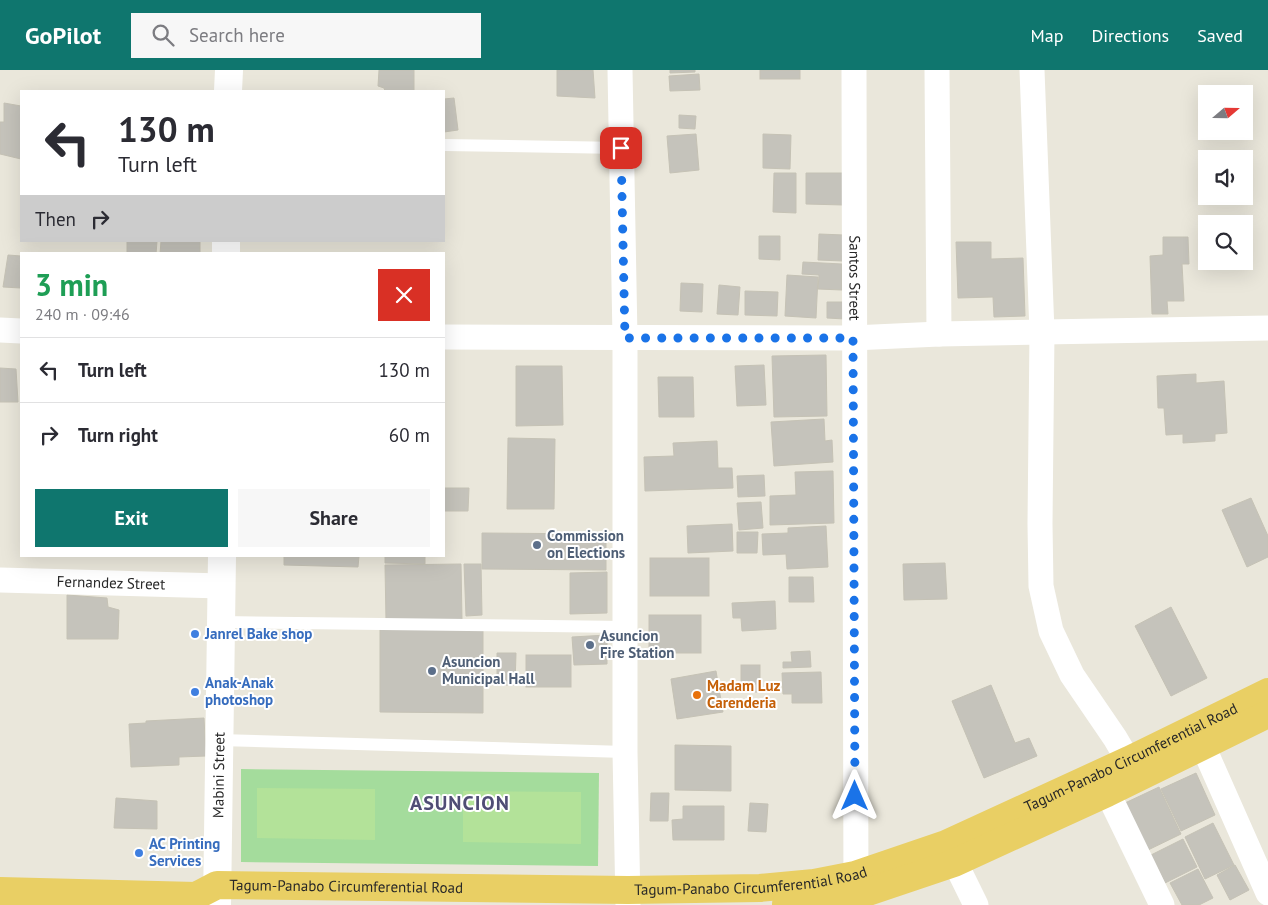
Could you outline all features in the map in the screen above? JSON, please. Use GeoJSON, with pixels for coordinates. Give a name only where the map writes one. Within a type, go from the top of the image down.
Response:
{"type":"FeatureCollection","features":[{"type":"Feature","properties":{"kind":"highway","name":"Tagum-Panabo Circumferential Road"},"geometry":{"type":"LineString","coordinates":[[780,905],[817,902],[856,892],[950,853],[1103,784],[1199,737],[1268,692]]}},
{"type":"Feature","properties":{"kind":"highway","name":"Tagum-Panabo Circumferential Road"},"geometry":{"type":"LineString","coordinates":[[1199,737],[1268,714]]}},
{"type":"Feature","properties":{"kind":"highway","name":"Tagum-Panabo Circumferential Road"},"geometry":{"type":"LineString","coordinates":[[0,892],[211,898],[424,896],[628,898],[814,883],[856,892]]}},
{"type":"Feature","properties":{"kind":"street"},"geometry":{"type":"LineString","coordinates":[[228,90],[229,70]]}},
{"type":"Feature","properties":{"kind":"street"},"geometry":{"type":"LineString","coordinates":[[620,70],[625,338],[625,752],[628,898]]}},
{"type":"Feature","properties":{"kind":"street","name":"Santos Street"},"geometry":{"type":"LineString","coordinates":[[854,70],[853,338],[856,892]]}},
{"type":"Feature","properties":{"kind":"street"},"geometry":{"type":"LineString","coordinates":[[937,70],[940,334]]}},
{"type":"Feature","properties":{"kind":"street"},"geometry":{"type":"LineString","coordinates":[[1032,70],[1042,332],[1041,586],[1051,631],[1072,675],[1134,769]]}},
{"type":"Feature","properties":{"kind":"street"},"geometry":{"type":"LineString","coordinates":[[445,337],[853,338],[940,334],[1268,328]]}},
{"type":"Feature","properties":{"kind":"street"},"geometry":{"type":"LineString","coordinates":[[0,330],[20,331]]}},
{"type":"Feature","properties":{"kind":"street","name":"Mabini Street"},"geometry":{"type":"LineString","coordinates":[[211,898],[219,740],[222,557]]}},
{"type":"Feature","properties":{"kind":"street","name":"Fernandez Street"},"geometry":{"type":"LineString","coordinates":[[0,580],[222,586]]}},
{"type":"Feature","properties":{"kind":"street"},"geometry":{"type":"LineString","coordinates":[[1199,737],[1268,890]]}},
{"type":"Feature","properties":{"kind":"street"},"geometry":{"type":"LineString","coordinates":[[1103,784],[1162,905]]}},
{"type":"Feature","properties":{"kind":"street"},"geometry":{"type":"LineString","coordinates":[[950,853],[976,905]]}},
{"type":"Feature","properties":{"kind":"lane"},"geometry":{"type":"LineString","coordinates":[[445,145],[621,148]]}},
{"type":"Feature","properties":{"kind":"lane"},"geometry":{"type":"LineString","coordinates":[[221,622],[626,627]]}},
{"type":"Feature","properties":{"kind":"lane"},"geometry":{"type":"LineString","coordinates":[[219,740],[625,752]]}},
{"type":"Feature","properties":{"kind":"green space"},"geometry":{"type":"Polygon","coordinates":[[[241,769],[599,773],[598,866],[241,862],[241,769]]]}},
{"type":"Feature","properties":{"kind":"green space"},"geometry":{"type":"Polygon","coordinates":[[[257,788],[375,789],[375,840],[257,838],[257,788]]]}},
{"type":"Feature","properties":{"kind":"green space"},"geometry":{"type":"Polygon","coordinates":[[[463,791],[581,792],[581,844],[463,842],[463,791]]]}},
{"type":"Feature","properties":{"kind":"building"},"geometry":{"type":"Polygon","coordinates":[[[379,70],[414,70],[414,90],[385,90],[378,86],[379,70]]]}},
{"type":"Feature","properties":{"kind":"building"},"geometry":{"type":"Polygon","coordinates":[[[557,70],[593,70],[595,98],[557,96],[557,70]]]}},
{"type":"Feature","properties":{"kind":"building"},"geometry":{"type":"Polygon","coordinates":[[[670,70],[695,70],[695,72],[670,73],[670,70]]]}},
{"type":"Feature","properties":{"kind":"building"},"geometry":{"type":"Polygon","coordinates":[[[760,70],[800,70],[800,79],[760,79],[760,70]]]}},
{"type":"Feature","properties":{"kind":"building"},"geometry":{"type":"Polygon","coordinates":[[[699,74],[700,90],[670,91],[669,76],[699,74]]]}},
{"type":"Feature","properties":{"kind":"building"},"geometry":{"type":"Polygon","coordinates":[[[454,98],[458,130],[445,132],[445,99],[454,98]]]}},
{"type":"Feature","properties":{"kind":"building"},"geometry":{"type":"Polygon","coordinates":[[[4,103],[20,106],[20,159],[0,154],[0,122],[4,122],[4,103]]]}},
{"type":"Feature","properties":{"kind":"building"},"geometry":{"type":"Polygon","coordinates":[[[679,115],[696,116],[695,129],[679,128],[679,115]]]}},
{"type":"Feature","properties":{"kind":"building"},"geometry":{"type":"Polygon","coordinates":[[[696,134],[699,170],[670,173],[667,136],[696,134]]]}},
{"type":"Feature","properties":{"kind":"building"},"geometry":{"type":"Polygon","coordinates":[[[763,134],[791,135],[790,169],[763,168],[763,134]]]}},
{"type":"Feature","properties":{"kind":"building"},"geometry":{"type":"Polygon","coordinates":[[[774,173],[796,173],[796,213],[773,212],[774,173]]]}},
{"type":"Feature","properties":{"kind":"building"},"geometry":{"type":"Polygon","coordinates":[[[806,173],[844,173],[844,205],[806,204],[806,173]]]}},
{"type":"Feature","properties":{"kind":"building"},"geometry":{"type":"Polygon","coordinates":[[[819,234],[844,235],[843,261],[818,260],[819,234]]]}},
{"type":"Feature","properties":{"kind":"building"},"geometry":{"type":"Polygon","coordinates":[[[759,236],[780,236],[780,260],[759,259],[759,236]]]}},
{"type":"Feature","properties":{"kind":"building"},"geometry":{"type":"Polygon","coordinates":[[[1163,237],[1188,237],[1189,264],[1182,264],[1184,301],[1167,301],[1168,314],[1152,314],[1150,256],[1163,255],[1163,237]]]}},
{"type":"Feature","properties":{"kind":"building"},"geometry":{"type":"Polygon","coordinates":[[[127,242],[157,242],[156,252],[127,252],[127,242]]]}},
{"type":"Feature","properties":{"kind":"building"},"geometry":{"type":"Polygon","coordinates":[[[161,242],[200,242],[200,252],[160,252],[161,242]]]}},
{"type":"Feature","properties":{"kind":"building"},"geometry":{"type":"Polygon","coordinates":[[[956,242],[991,242],[991,259],[1023,258],[1025,316],[994,317],[993,297],[958,298],[956,242]]]}},
{"type":"Feature","properties":{"kind":"building"},"geometry":{"type":"Polygon","coordinates":[[[8,255],[20,256],[20,288],[3,287],[8,255]]]}},
{"type":"Feature","properties":{"kind":"building"},"geometry":{"type":"Polygon","coordinates":[[[803,262],[842,264],[842,290],[818,289],[819,275],[802,274],[803,262]]]}},
{"type":"Feature","properties":{"kind":"building"},"geometry":{"type":"Polygon","coordinates":[[[787,275],[818,277],[816,318],[785,316],[787,275]]]}},
{"type":"Feature","properties":{"kind":"building"},"geometry":{"type":"Polygon","coordinates":[[[681,283],[703,284],[702,312],[680,311],[681,283]]]}},
{"type":"Feature","properties":{"kind":"building"},"geometry":{"type":"Polygon","coordinates":[[[719,285],[740,287],[738,315],[717,314],[719,285]]]}},
{"type":"Feature","properties":{"kind":"building"},"geometry":{"type":"Polygon","coordinates":[[[745,291],[778,292],[777,316],[745,315],[745,291]]]}},
{"type":"Feature","properties":{"kind":"building"},"geometry":{"type":"Polygon","coordinates":[[[827,302],[845,302],[845,319],[827,318],[827,302]]]}},
{"type":"Feature","properties":{"kind":"building"},"geometry":{"type":"Polygon","coordinates":[[[826,355],[827,416],[774,417],[772,356],[826,355]]]}},
{"type":"Feature","properties":{"kind":"building"},"geometry":{"type":"Polygon","coordinates":[[[764,365],[766,405],[737,406],[735,366],[764,365]]]}},
{"type":"Feature","properties":{"kind":"building"},"geometry":{"type":"Polygon","coordinates":[[[516,366],[562,366],[563,425],[516,426],[516,366]]]}},
{"type":"Feature","properties":{"kind":"building"},"geometry":{"type":"Polygon","coordinates":[[[0,368],[16,369],[18,402],[0,402],[0,368]]]}},
{"type":"Feature","properties":{"kind":"building"},"geometry":{"type":"Polygon","coordinates":[[[1196,374],[1196,383],[1224,381],[1227,433],[1215,434],[1215,441],[1183,443],[1183,434],[1166,435],[1164,408],[1158,408],[1157,376],[1196,374]]]}},
{"type":"Feature","properties":{"kind":"building"},"geometry":{"type":"Polygon","coordinates":[[[658,377],[693,377],[694,417],[659,417],[658,377]]]}},
{"type":"Feature","properties":{"kind":"building"},"geometry":{"type":"Polygon","coordinates":[[[824,419],[825,441],[832,440],[833,462],[774,466],[771,422],[824,419]]]}},
{"type":"Feature","properties":{"kind":"building"},"geometry":{"type":"Polygon","coordinates":[[[508,438],[555,439],[554,509],[507,509],[508,438]]]}},
{"type":"Feature","properties":{"kind":"building"},"geometry":{"type":"Polygon","coordinates":[[[717,441],[718,468],[732,468],[733,488],[645,491],[644,457],[674,456],[673,443],[717,441]]]}},
{"type":"Feature","properties":{"kind":"building"},"geometry":{"type":"Polygon","coordinates":[[[833,471],[834,523],[770,525],[770,496],[796,495],[795,472],[833,471]]]}},
{"type":"Feature","properties":{"kind":"building"},"geometry":{"type":"Polygon","coordinates":[[[764,475],[765,496],[738,497],[737,476],[764,475]]]}},
{"type":"Feature","properties":{"kind":"building"},"geometry":{"type":"Polygon","coordinates":[[[445,488],[469,488],[468,511],[445,511],[445,488]]]}},
{"type":"Feature","properties":{"kind":"building"},"geometry":{"type":"Polygon","coordinates":[[[1251,498],[1268,536],[1268,557],[1247,567],[1222,510],[1251,498]]]}},
{"type":"Feature","properties":{"kind":"building"},"geometry":{"type":"Polygon","coordinates":[[[761,502],[763,528],[739,530],[737,503],[761,502]]]}},
{"type":"Feature","properties":{"kind":"building"},"geometry":{"type":"Polygon","coordinates":[[[732,524],[733,551],[688,553],[687,526],[732,524]]]}},
{"type":"Feature","properties":{"kind":"building"},"geometry":{"type":"Polygon","coordinates":[[[826,526],[828,567],[787,569],[786,554],[763,555],[762,534],[788,533],[788,528],[826,526]]]}},
{"type":"Feature","properties":{"kind":"building"},"geometry":{"type":"Polygon","coordinates":[[[737,532],[758,532],[757,553],[737,553],[737,532]]]}},
{"type":"Feature","properties":{"kind":"building"},"geometry":{"type":"Polygon","coordinates":[[[482,533],[606,534],[606,570],[482,569],[482,533]]]}},
{"type":"Feature","properties":{"kind":"building"},"geometry":{"type":"Polygon","coordinates":[[[284,557],[359,557],[358,567],[284,565],[284,557]]]}},
{"type":"Feature","properties":{"kind":"building"},"geometry":{"type":"Polygon","coordinates":[[[385,557],[425,557],[425,564],[385,563],[385,557]]]}},
{"type":"Feature","properties":{"kind":"building"},"geometry":{"type":"Polygon","coordinates":[[[650,558],[709,558],[709,596],[650,596],[650,558]]]}},
{"type":"Feature","properties":{"kind":"building"},"geometry":{"type":"Polygon","coordinates":[[[945,563],[947,599],[904,600],[903,564],[945,563]]]}},
{"type":"Feature","properties":{"kind":"building"},"geometry":{"type":"Polygon","coordinates":[[[461,564],[462,620],[386,621],[385,565],[461,564]]]}},
{"type":"Feature","properties":{"kind":"building"},"geometry":{"type":"Polygon","coordinates":[[[464,564],[481,564],[482,615],[466,616],[464,564]]]}},
{"type":"Feature","properties":{"kind":"building"},"geometry":{"type":"Polygon","coordinates":[[[607,572],[607,613],[570,614],[570,573],[607,572]]]}},
{"type":"Feature","properties":{"kind":"building"},"geometry":{"type":"Polygon","coordinates":[[[789,577],[813,577],[814,602],[789,602],[789,577]]]}},
{"type":"Feature","properties":{"kind":"building"},"geometry":{"type":"Polygon","coordinates":[[[67,595],[107,598],[108,607],[119,610],[118,639],[67,639],[67,595]]]}},
{"type":"Feature","properties":{"kind":"building"},"geometry":{"type":"Polygon","coordinates":[[[775,601],[776,629],[742,631],[741,618],[733,618],[732,603],[775,601]]]}},
{"type":"Feature","properties":{"kind":"building"},"geometry":{"type":"Polygon","coordinates":[[[1171,607],[1207,678],[1171,696],[1135,626],[1171,607]]]}},
{"type":"Feature","properties":{"kind":"building"},"geometry":{"type":"Polygon","coordinates":[[[649,615],[701,615],[701,653],[649,653],[649,615]]]}},
{"type":"Feature","properties":{"kind":"building","name":"Asuncion Municipal Hall"},"geometry":{"type":"Polygon","coordinates":[[[380,628],[483,629],[483,713],[380,712],[380,628]]]}},
{"type":"Feature","properties":{"kind":"building","name":"Asuncion Fire Station"},"geometry":{"type":"Polygon","coordinates":[[[607,635],[607,664],[574,665],[572,637],[607,635]]]}},
{"type":"Feature","properties":{"kind":"building"},"geometry":{"type":"Polygon","coordinates":[[[810,651],[811,667],[783,668],[783,662],[792,662],[791,652],[810,651]]]}},
{"type":"Feature","properties":{"kind":"building"},"geometry":{"type":"Polygon","coordinates":[[[497,653],[516,653],[515,685],[497,685],[497,653]]]}},
{"type":"Feature","properties":{"kind":"building"},"geometry":{"type":"Polygon","coordinates":[[[526,655],[571,655],[571,687],[526,687],[526,655]]]}},
{"type":"Feature","properties":{"kind":"building"},"geometry":{"type":"Polygon","coordinates":[[[741,665],[760,665],[760,692],[741,692],[741,665]]]}},
{"type":"Feature","properties":{"kind":"building","name":"Madam Luz Carenderia"},"geometry":{"type":"Polygon","coordinates":[[[716,671],[723,712],[677,719],[671,679],[716,671]]]}},
{"type":"Feature","properties":{"kind":"building"},"geometry":{"type":"Polygon","coordinates":[[[821,672],[822,703],[792,703],[792,694],[783,694],[782,673],[821,672]]]}},
{"type":"Feature","properties":{"kind":"building"},"geometry":{"type":"Polygon","coordinates":[[[991,685],[1015,743],[1029,738],[1037,756],[984,778],[952,701],[991,685]]]}},
{"type":"Feature","properties":{"kind":"building"},"geometry":{"type":"Polygon","coordinates":[[[204,718],[206,756],[179,757],[179,765],[131,767],[129,724],[146,723],[146,721],[204,718]]]}},
{"type":"Feature","properties":{"kind":"building"},"geometry":{"type":"Polygon","coordinates":[[[675,745],[731,746],[731,791],[675,790],[675,745]]]}},
{"type":"Feature","properties":{"kind":"building"},"geometry":{"type":"Polygon","coordinates":[[[1196,773],[1215,815],[1181,831],[1161,789],[1196,773]]]}},
{"type":"Feature","properties":{"kind":"building"},"geometry":{"type":"Polygon","coordinates":[[[1159,787],[1181,834],[1148,850],[1125,803],[1159,787]]]}},
{"type":"Feature","properties":{"kind":"building"},"geometry":{"type":"Polygon","coordinates":[[[651,793],[669,793],[668,821],[650,821],[651,793]]]}},
{"type":"Feature","properties":{"kind":"building"},"geometry":{"type":"Polygon","coordinates":[[[116,798],[157,801],[157,829],[114,828],[116,798]]]}},
{"type":"Feature","properties":{"kind":"building"},"geometry":{"type":"Polygon","coordinates":[[[750,803],[768,804],[766,832],[748,831],[750,803]]]}},
{"type":"Feature","properties":{"kind":"building"},"geometry":{"type":"Polygon","coordinates":[[[683,806],[724,806],[724,840],[673,840],[672,820],[683,819],[683,806]]]}},
{"type":"Feature","properties":{"kind":"building"},"geometry":{"type":"Polygon","coordinates":[[[1213,823],[1234,865],[1205,879],[1185,837],[1213,823]]]}},
{"type":"Feature","properties":{"kind":"building"},"geometry":{"type":"Polygon","coordinates":[[[1183,839],[1197,867],[1165,883],[1151,855],[1183,839]]]}},
{"type":"Feature","properties":{"kind":"building"},"geometry":{"type":"Polygon","coordinates":[[[1235,865],[1249,890],[1230,900],[1217,875],[1235,865]]]}},
{"type":"Feature","properties":{"kind":"building"},"geometry":{"type":"Polygon","coordinates":[[[1198,869],[1213,898],[1199,905],[1182,905],[1170,883],[1198,869]]]}},
{"type":"Feature","properties":{"kind":"place","name":"Commission on Elections"},"geometry":{"type":"Point","coordinates":[537,545]}},
{"type":"Feature","properties":{"kind":"place","name":"Janrel Bake shop"},"geometry":{"type":"Point","coordinates":[195,634]}},
{"type":"Feature","properties":{"kind":"place","name":"Asuncion Fire Station"},"geometry":{"type":"Point","coordinates":[590,645]}},
{"type":"Feature","properties":{"kind":"place","name":"Asuncion Municipal Hall"},"geometry":{"type":"Point","coordinates":[432,671]}},
{"type":"Feature","properties":{"kind":"place","name":"Anak-Anak photoshop"},"geometry":{"type":"Point","coordinates":[195,692]}},
{"type":"Feature","properties":{"kind":"place","name":"Madam Luz Carenderia"},"geometry":{"type":"Point","coordinates":[697,695]}},
{"type":"Feature","properties":{"kind":"place","name":"AC Printing Services"},"geometry":{"type":"Point","coordinates":[139,853]}},
{"type":"Feature","properties":{"kind":"district","name":"ASUNCION"},"geometry":{"type":"Point","coordinates":[460,803]}},
{"type":"Feature","properties":{"kind":"route"},"geometry":{"type":"LineString","coordinates":[[621,148],[625,338],[853,338],[855,796]]}}]}
